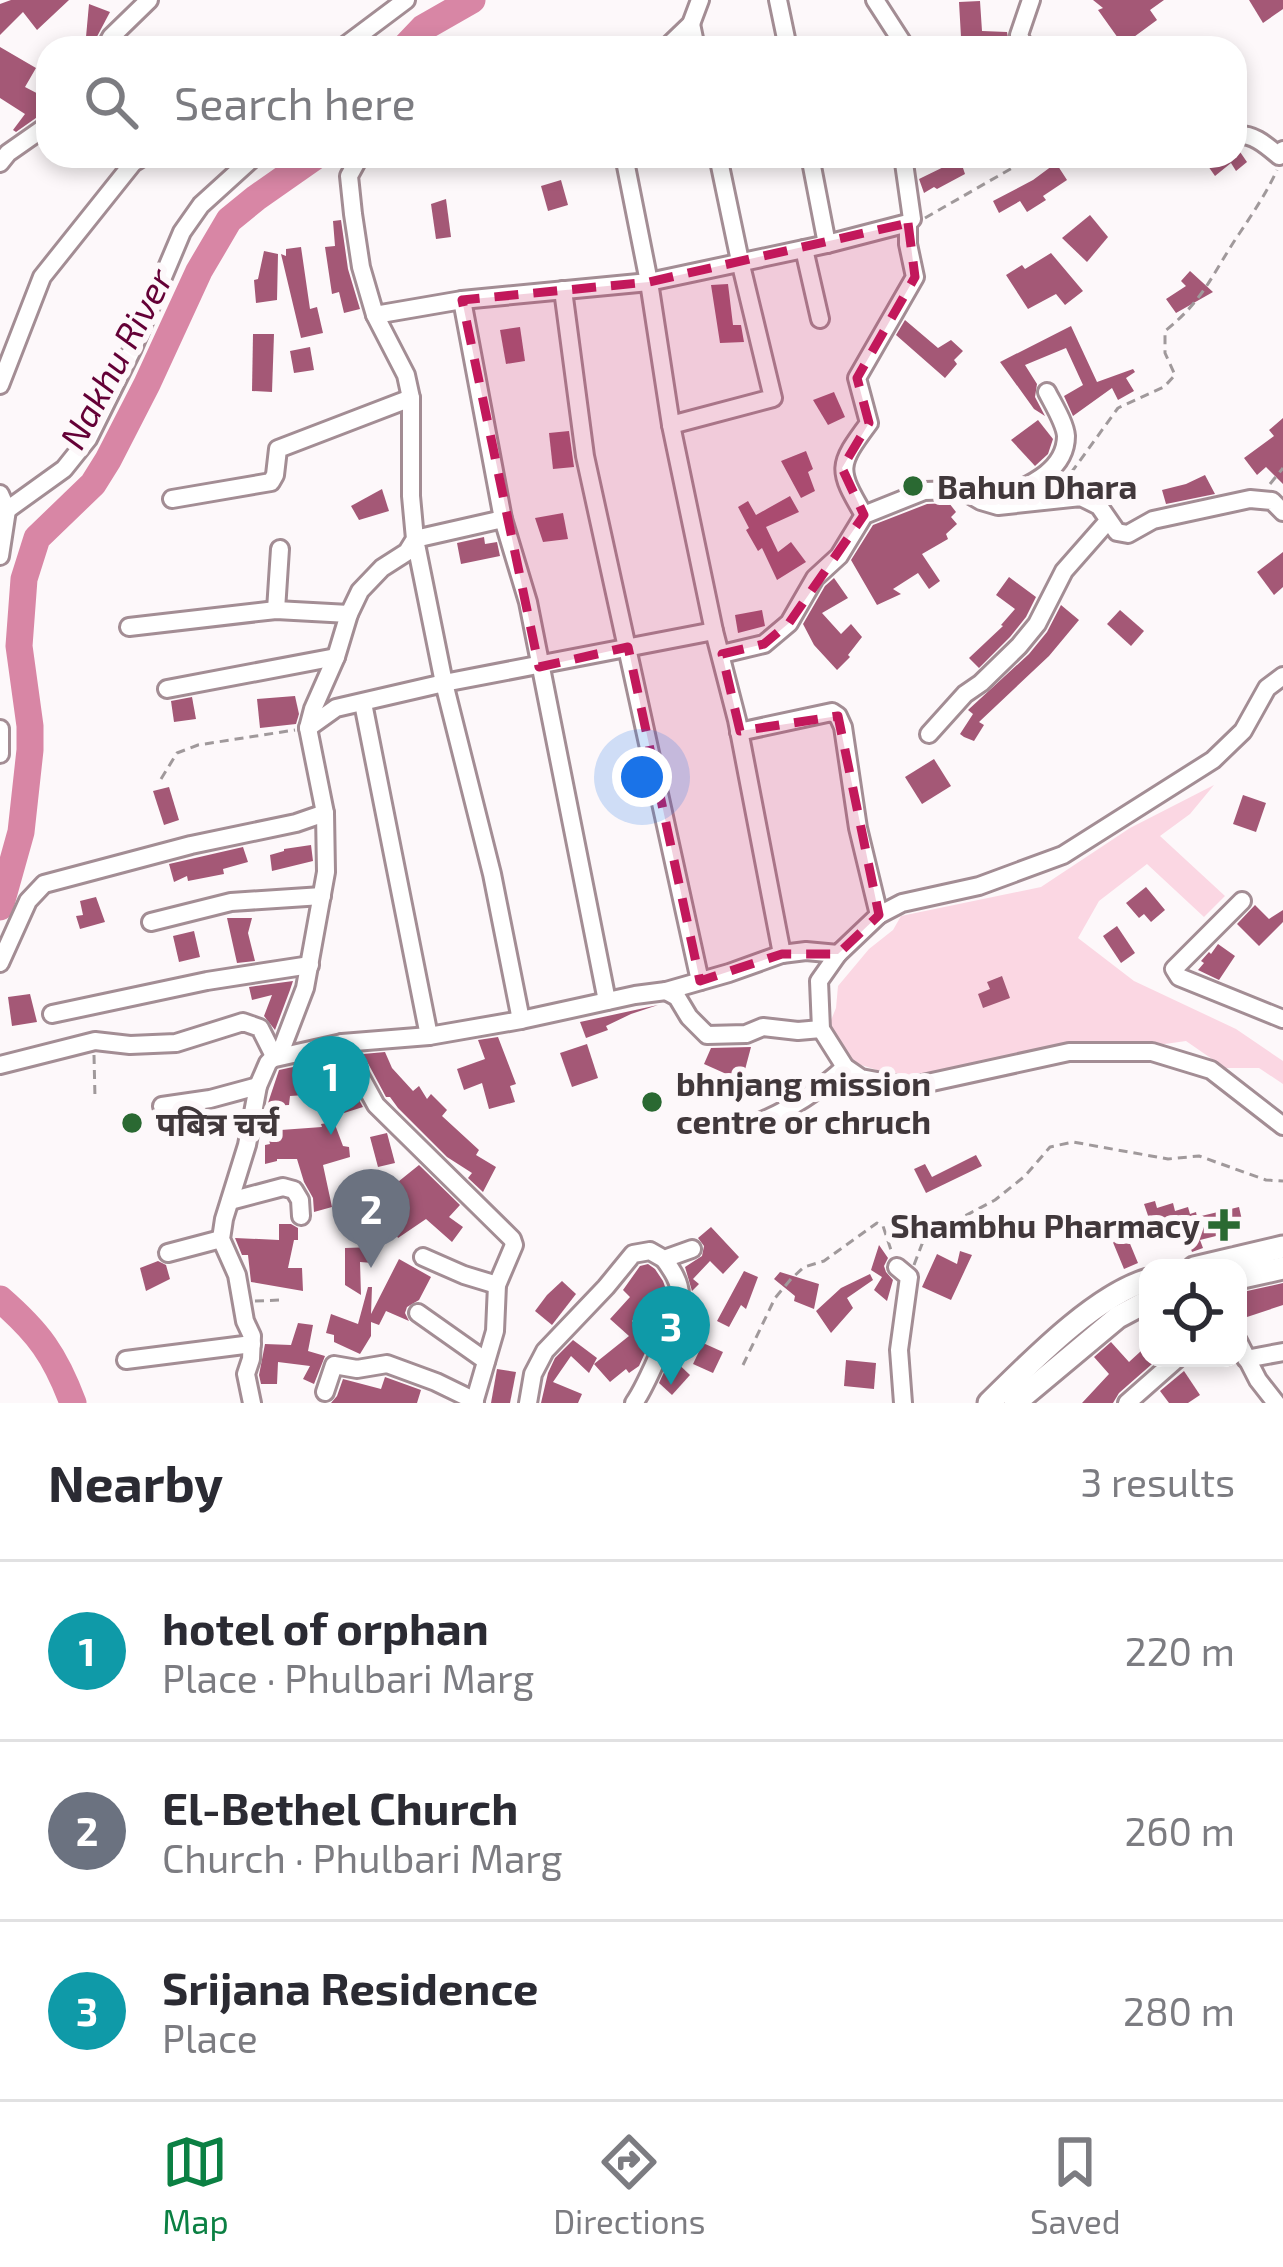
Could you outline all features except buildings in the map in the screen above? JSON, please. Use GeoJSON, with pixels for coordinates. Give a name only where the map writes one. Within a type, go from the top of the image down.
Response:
{"type":"FeatureCollection","features":[{"type":"Feature","properties":{"kind":"main road"},"geometry":{"type":"LineString","coordinates":[[1235,1259],[1283,1247]]}},
{"type":"Feature","properties":{"kind":"main road"},"geometry":{"type":"LineString","coordinates":[[1247,1276],[1283,1268]]}},
{"type":"Feature","properties":{"kind":"main road"},"geometry":{"type":"LineString","coordinates":[[1004,1400],[1106,1300],[1139,1284]]}},
{"type":"Feature","properties":{"kind":"main road"},"geometry":{"type":"LineString","coordinates":[[1004,1400],[1139,1306]]}},
{"type":"Feature","properties":{"kind":"street"},"geometry":{"type":"LineString","coordinates":[[112,36],[149,0]]}},
{"type":"Feature","properties":{"kind":"street"},"geometry":{"type":"LineString","coordinates":[[358,36],[406,0]]}},
{"type":"Feature","properties":{"kind":"street"},"geometry":{"type":"LineString","coordinates":[[678,36],[691,24],[700,0]]}},
{"type":"Feature","properties":{"kind":"street"},"geometry":{"type":"LineString","coordinates":[[778,0],[786,36]]}},
{"type":"Feature","properties":{"kind":"street"},"geometry":{"type":"LineString","coordinates":[[875,0],[898,36]]}},
{"type":"Feature","properties":{"kind":"street"},"geometry":{"type":"LineString","coordinates":[[1019,36],[1031,0]]}},
{"type":"Feature","properties":{"kind":"street"},"geometry":{"type":"LineString","coordinates":[[691,24],[694,36]]}},
{"type":"Feature","properties":{"kind":"street"},"geometry":{"type":"LineString","coordinates":[[0,163],[36,133]]}},
{"type":"Feature","properties":{"kind":"street"},"geometry":{"type":"LineString","coordinates":[[1247,136],[1281,153]]}},
{"type":"Feature","properties":{"kind":"street"},"geometry":{"type":"LineString","coordinates":[[0,385],[42,277],[129,168]]}},
{"type":"Feature","properties":{"kind":"street"},"geometry":{"type":"LineString","coordinates":[[0,556],[3,502],[64,469],[88,439],[134,348],[182,232],[201,205],[242,168]]}},
{"type":"Feature","properties":{"kind":"street"},"geometry":{"type":"LineString","coordinates":[[353,168],[349,176],[361,267],[375,315],[406,375],[411,398],[416,539],[443,683],[492,874],[521,1021]]}},
{"type":"Feature","properties":{"kind":"street"},"geometry":{"type":"LineString","coordinates":[[626,168],[671,425],[739,731],[782,954]]}},
{"type":"Feature","properties":{"kind":"street"},"geometry":{"type":"LineString","coordinates":[[671,425],[773,398],[721,168]]}},
{"type":"Feature","properties":{"kind":"street"},"geometry":{"type":"LineString","coordinates":[[812,168],[827,244]]}},
{"type":"Feature","properties":{"kind":"street"},"geometry":{"type":"LineString","coordinates":[[864,515],[842,468],[869,423],[857,378],[914,277],[904,168]]}},
{"type":"Feature","properties":{"kind":"street"},"geometry":{"type":"LineString","coordinates":[[375,315],[649,282],[910,221]]}},
{"type":"Feature","properties":{"kind":"street"},"geometry":{"type":"LineString","coordinates":[[804,248],[820,319]]}},
{"type":"Feature","properties":{"kind":"street"},"geometry":{"type":"LineString","coordinates":[[563,290],[585,456],[700,981]]}},
{"type":"Feature","properties":{"kind":"street"},"geometry":{"type":"LineString","coordinates":[[462,301],[503,519],[528,602],[607,1001]]}},
{"type":"Feature","properties":{"kind":"street"},"geometry":{"type":"LineString","coordinates":[[989,504],[1051,472],[1061,455],[1066,435],[1047,392]]}},
{"type":"Feature","properties":{"kind":"street"},"geometry":{"type":"LineString","coordinates":[[172,499],[271,482],[278,449],[411,398]]}},
{"type":"Feature","properties":{"kind":"street"},"geometry":{"type":"LineString","coordinates":[[722,654],[764,644],[789,623],[815,578],[839,556],[864,515],[924,491],[962,490],[998,506],[1081,496],[1099,506],[1117,532],[1128,534],[1153,520],[1250,499],[1272,501],[1283,512]]}},
{"type":"Feature","properties":{"kind":"street"},"geometry":{"type":"LineString","coordinates":[[253,1403],[246,1374],[252,1344],[237,1275],[221,1239],[258,1086],[290,1028],[310,965],[322,896],[325,813],[308,728],[313,709],[360,591],[382,568],[407,552],[416,539],[503,519]]}},
{"type":"Feature","properties":{"kind":"street"},"geometry":{"type":"LineString","coordinates":[[929,734],[1019,646],[1037,624],[1064,571],[1108,521]]}},
{"type":"Feature","properties":{"kind":"street"},"geometry":{"type":"LineString","coordinates":[[276,610],[280,549]]}},
{"type":"Feature","properties":{"kind":"street"},"geometry":{"type":"LineString","coordinates":[[129,627],[276,610],[349,614]]}},
{"type":"Feature","properties":{"kind":"street"},"geometry":{"type":"LineString","coordinates":[[308,728],[336,708],[714,631]]}},
{"type":"Feature","properties":{"kind":"street"},"geometry":{"type":"LineString","coordinates":[[167,689],[336,657]]}},
{"type":"Feature","properties":{"kind":"street"},"geometry":{"type":"LineString","coordinates":[[1283,676],[1267,688],[1243,731],[1214,760],[1063,855],[979,886],[902,903],[879,915],[838,954],[819,981],[821,1030],[845,1067],[861,1078],[909,1087],[1069,1052],[1152,1052],[1211,1070],[1283,1126]]}},
{"type":"Feature","properties":{"kind":"street"},"geometry":{"type":"LineString","coordinates":[[363,703],[429,1036]]}},
{"type":"Feature","properties":{"kind":"street"},"geometry":{"type":"LineString","coordinates":[[739,731],[832,712],[838,716],[879,915]]}},
{"type":"Feature","properties":{"kind":"street"},"geometry":{"type":"LineString","coordinates":[[0,729],[0,754]]}},
{"type":"Feature","properties":{"kind":"street"},"geometry":{"type":"LineString","coordinates":[[0,963],[28,901],[44,884],[325,813]]}},
{"type":"Feature","properties":{"kind":"street"},"geometry":{"type":"LineString","coordinates":[[151,922],[231,902],[322,896]]}},
{"type":"Feature","properties":{"kind":"street"},"geometry":{"type":"LineString","coordinates":[[1242,901],[1174,969],[1179,976],[1283,1018]]}},
{"type":"Feature","properties":{"kind":"street"},"geometry":{"type":"LineString","coordinates":[[272,1060],[342,1043],[429,1036],[666,991],[782,954],[838,954]]}},
{"type":"Feature","properties":{"kind":"street"},"geometry":{"type":"LineString","coordinates":[[52,1014],[310,965]]}},
{"type":"Feature","properties":{"kind":"street"},"geometry":{"type":"LineString","coordinates":[[666,991],[677,997],[688,1017],[707,1035],[746,1034],[763,1027],[821,1030]]}},
{"type":"Feature","properties":{"kind":"street"},"geometry":{"type":"LineString","coordinates":[[0,1065],[95,1041],[176,1043],[243,1022],[260,1028],[272,1060]]}},
{"type":"Feature","properties":{"kind":"street"},"geometry":{"type":"LineString","coordinates":[[325,1391],[334,1365],[357,1369],[387,1364],[474,1402],[495,1331],[497,1285],[514,1245],[376,1105],[342,1043]]}},
{"type":"Feature","properties":{"kind":"street"},"geometry":{"type":"LineString","coordinates":[[755,1124],[802,1101],[845,1067]]}},
{"type":"Feature","properties":{"kind":"street"},"geometry":{"type":"LineString","coordinates":[[162,1106],[258,1086]]}},
{"type":"Feature","properties":{"kind":"street"},"geometry":{"type":"LineString","coordinates":[[230,1201],[283,1187],[294,1190],[300,1199],[301,1216]]}},
{"type":"Feature","properties":{"kind":"street"},"geometry":{"type":"LineString","coordinates":[[168,1253],[221,1239]]}},
{"type":"Feature","properties":{"kind":"street"},"geometry":{"type":"LineString","coordinates":[[664,1259],[692,1249]]}},
{"type":"Feature","properties":{"kind":"street"},"geometry":{"type":"LineString","coordinates":[[528,1403],[533,1374],[545,1351],[633,1254],[650,1251],[664,1259],[675,1275],[680,1295],[660,1352],[634,1403]]}},
{"type":"Feature","properties":{"kind":"street"},"geometry":{"type":"LineString","coordinates":[[423,1257],[497,1285]]}},
{"type":"Feature","properties":{"kind":"street"},"geometry":{"type":"LineString","coordinates":[[903,1272],[898,1350],[903,1403]]}},
{"type":"Feature","properties":{"kind":"street"},"geometry":{"type":"LineString","coordinates":[[418,1312],[486,1361]]}},
{"type":"Feature","properties":{"kind":"street"},"geometry":{"type":"LineString","coordinates":[[126,1360],[252,1344]]}},
{"type":"Feature","properties":{"kind":"street"},"geometry":{"type":"LineString","coordinates":[[1247,1359],[1283,1352]]}},
{"type":"Feature","properties":{"kind":"street"},"geometry":{"type":"LineString","coordinates":[[1247,1361],[1276,1403]]}},
{"type":"Feature","properties":{"kind":"street"},"geometry":{"type":"LineString","coordinates":[[1135,1400],[1169,1367]]}},
{"type":"Feature","properties":{"kind":"path"},"geometry":{"type":"LineString","coordinates":[[1060,481],[1074,470],[1118,408],[1164,387],[1175,375],[1165,353],[1165,332],[1202,296],[1277,175],[1281,153]]}},
{"type":"Feature","properties":{"kind":"path"},"geometry":{"type":"LineString","coordinates":[[910,221],[927,218],[1012,168]]}},
{"type":"Feature","properties":{"kind":"path"},"geometry":{"type":"LineString","coordinates":[[160,779],[177,753],[198,745],[308,728]]}},
{"type":"Feature","properties":{"kind":"path"},"geometry":{"type":"LineString","coordinates":[[95,1041],[95,1098]]}},
{"type":"Feature","properties":{"kind":"path"},"geometry":{"type":"LineString","coordinates":[[903,1272],[931,1234],[995,1200],[1050,1147],[1073,1142],[1168,1159],[1199,1156],[1266,1180],[1283,1181]]}},
{"type":"Feature","properties":{"kind":"path"},"geometry":{"type":"LineString","coordinates":[[743,1365],[775,1298],[804,1267],[824,1261],[878,1223],[903,1272]]}},
{"type":"Feature","properties":{"kind":"path"},"geometry":{"type":"LineString","coordinates":[[242,1302],[281,1298]]}},
{"type":"Feature","properties":{"kind":"highlighted area"},"geometry":{"type":"Polygon","coordinates":[[[908,223],[915,277],[857,378],[869,423],[842,468],[864,515],[789,623],[764,644],[722,654],[740,731],[838,716],[879,915],[838,954],[782,954],[700,981],[628,647],[539,667],[462,300],[649,282],[908,223]]]}},
{"type":"Feature","properties":{"kind":"shaded area"},"geometry":{"type":"Polygon","coordinates":[[[1214,785],[1190,814],[1160,836],[1225,896],[1204,917],[1147,864],[1099,901],[1078,938],[1134,981],[1236,1029],[1283,1061],[1283,1084],[1259,1068],[1225,1068],[1186,1041],[909,1080],[845,1060],[827,1030],[838,986],[901,916],[1041,887],[1130,828],[1214,785]]]}},
{"type":"Feature","properties":{"kind":"waterway","name":"Nakhu River"},"geometry":{"type":"LineString","coordinates":[[415,36],[472,0]]}},
{"type":"Feature","properties":{"kind":"waterway","name":"Nakhu River"},"geometry":{"type":"LineString","coordinates":[[0,907],[21,832],[30,750],[19,646],[24,579],[37,538],[93,484],[108,460],[199,271],[229,220],[299,168]]}},
{"type":"Feature","properties":{"kind":"waterway","name":"Nakhu River"},"geometry":{"type":"LineString","coordinates":[[0,1299],[44,1346],[73,1403]]}},
{"type":"Feature","properties":{"kind":"place","name":"Bahun Dhara"},"geometry":{"type":"Point","coordinates":[913,486]}},
{"type":"Feature","properties":{"kind":"place","name":"bhnjang mission centre or chruch"},"geometry":{"type":"Point","coordinates":[652,1102]}},
{"type":"Feature","properties":{"kind":"place","name":"पबित्र चर्च"},"geometry":{"type":"Point","coordinates":[132,1123]}},
{"type":"Feature","properties":{"kind":"place","name":"hotel of orphan"},"geometry":{"type":"Point","coordinates":[331,1135]}},
{"type":"Feature","properties":{"kind":"place","name":"Shambhu Pharmacy"},"geometry":{"type":"Point","coordinates":[1224,1225]}},
{"type":"Feature","properties":{"kind":"place","name":"El-Bethel Church"},"geometry":{"type":"Point","coordinates":[371,1268]}},
{"type":"Feature","properties":{"kind":"place","name":"Srijana Residence"},"geometry":{"type":"Point","coordinates":[671,1385]}}]}
